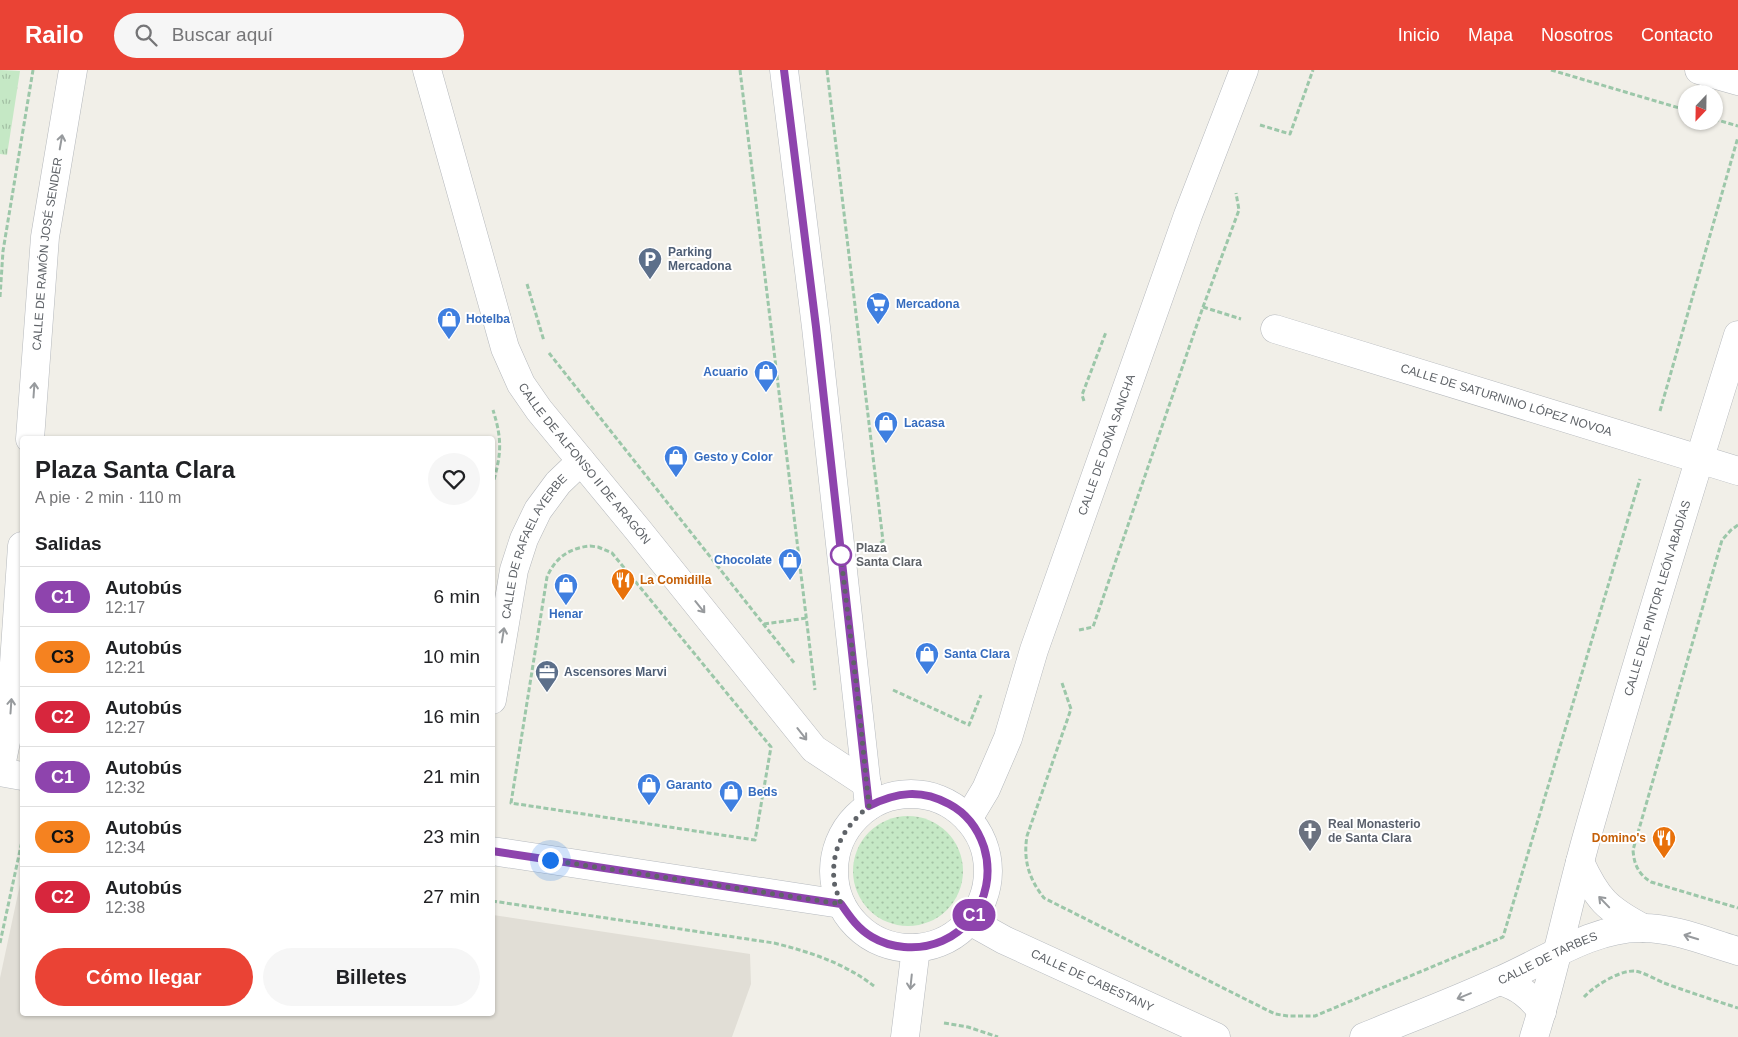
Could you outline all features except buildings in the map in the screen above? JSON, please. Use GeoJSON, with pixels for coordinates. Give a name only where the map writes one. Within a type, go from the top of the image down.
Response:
{"type":"FeatureCollection","features":[{"type":"Feature","properties":{"kind":"street","name":"CALLE DE RAMÓN JOSÉ SENDER"},"geometry":{"type":"LineString","coordinates":[[30,436],[45,237],[73,70]]}},
{"type":"Feature","properties":{"kind":"street","name":"CALLE DE ALFONSO II DE ARAGÓN"},"geometry":{"type":"LineString","coordinates":[[426,70],[505,348],[521,384],[539,410],[814,749],[868,795]]}},
{"type":"Feature","properties":{"kind":"street"},"geometry":{"type":"LineString","coordinates":[[784,70],[816,327],[868,795],[840,839],[834,860],[834,883],[841,904],[854,923],[872,938],[893,946],[916,948],[937,944],[949,938],[970,921],[982,902],[988,880],[987,858],[981,837],[968,819],[954,807],[938,798],[921,794],[903,794],[885,798],[868,795]]}},
{"type":"Feature","properties":{"kind":"street","name":"CALLE DE DOÑA SANCHA"},"geometry":{"type":"LineString","coordinates":[[968,819],[986,789],[1008,738],[1034,650],[1188,215],[1244,70]]}},
{"type":"Feature","properties":{"kind":"street"},"geometry":{"type":"LineString","coordinates":[[1699,70],[1738,81]]}},
{"type":"Feature","properties":{"kind":"street","name":"CALLE DE SATURNINO LÓPEZ NOVOA"},"geometry":{"type":"LineString","coordinates":[[1275,329],[1738,471]]}},
{"type":"Feature","properties":{"kind":"street","name":"CALLE DEL PINTOR LEÓN ABADÍAS"},"geometry":{"type":"LineString","coordinates":[[1538,1025],[1580,862],[1738,335]]}},
{"type":"Feature","properties":{"kind":"street","name":"CALLE DE RAFAEL AYERBE"},"geometry":{"type":"LineString","coordinates":[[495,682],[514,570],[524,539],[538,510],[558,483],[581,461]]}},
{"type":"Feature","properties":{"kind":"street"},"geometry":{"type":"LineString","coordinates":[[20,575],[10,722],[0,772],[20,776]]}},
{"type":"Feature","properties":{"kind":"street"},"geometry":{"type":"LineString","coordinates":[[495,851],[841,904]]}},
{"type":"Feature","properties":{"kind":"street"},"geometry":{"type":"LineString","coordinates":[[1580,862],[1590,884],[1604,903],[1622,917],[1643,928]]}},
{"type":"Feature","properties":{"kind":"street","name":"CALLE DE CABESTANY"},"geometry":{"type":"LineString","coordinates":[[970,921],[1012,944],[1216,1037]]}},
{"type":"Feature","properties":{"kind":"street","name":"CALLE DE TARBES"},"geometry":{"type":"LineString","coordinates":[[1364,1037],[1500,981],[1600,935],[1620,929],[1643,928],[1674,932],[1738,951]]}},
{"type":"Feature","properties":{"kind":"street"},"geometry":{"type":"LineString","coordinates":[[905,1037],[916,948]]}},
{"type":"Feature","properties":{"kind":"street","name":"CALLE DEL PINTOR LEÓN ABADÍAS"},"geometry":{"type":"LineString","coordinates":[[1500,981],[1523,991],[1534,1001],[1538,1025]]}},
{"type":"Feature","properties":{"kind":"path"},"geometry":{"type":"LineString","coordinates":[[29,70],[32,74]]}},
{"type":"Feature","properties":{"kind":"path"},"geometry":{"type":"LineString","coordinates":[[740,70],[816,690],[810,682]]}},
{"type":"Feature","properties":{"kind":"path"},"geometry":{"type":"LineString","coordinates":[[827,70],[883,541],[872,550]]}},
{"type":"Feature","properties":{"kind":"path"},"geometry":{"type":"LineString","coordinates":[[1256,134],[1260,125],[1290,134],[1313,70]]}},
{"type":"Feature","properties":{"kind":"path"},"geometry":{"type":"LineString","coordinates":[[1552,70],[1678,108]]}},
{"type":"Feature","properties":{"kind":"path"},"geometry":{"type":"LineString","coordinates":[[1723,122],[1738,126]]}},
{"type":"Feature","properties":{"kind":"path"},"geometry":{"type":"LineString","coordinates":[[1060,676],[1071,709],[1027,836],[1025,849],[1026,863],[1036,888],[1044,898],[1275,1014],[1288,1016],[1315,1016],[1502,937],[1651,443],[1738,136]]}},
{"type":"Feature","properties":{"kind":"path"},"geometry":{"type":"LineString","coordinates":[[1075,631],[1093,627],[1203,307],[1239,210],[1235,190]]}},
{"type":"Feature","properties":{"kind":"path"},"geometry":{"type":"LineString","coordinates":[[525,276],[544,342]]}},
{"type":"Feature","properties":{"kind":"path"},"geometry":{"type":"LineString","coordinates":[[547,351],[798,668]]}},
{"type":"Feature","properties":{"kind":"path"},"geometry":{"type":"LineString","coordinates":[[1738,525],[1722,540],[1633,850],[1635,866],[1644,878],[1651,882],[1738,908]]}},
{"type":"Feature","properties":{"kind":"path"},"geometry":{"type":"LineString","coordinates":[[590,546],[612,553],[771,747],[755,840],[719,835],[510,803],[547,577],[555,563],[567,552],[590,546]]}},
{"type":"Feature","properties":{"kind":"path"},"geometry":{"type":"LineString","coordinates":[[764,624],[807,618]]}},
{"type":"Feature","properties":{"kind":"path"},"geometry":{"type":"LineString","coordinates":[[890,688],[969,725]]}},
{"type":"Feature","properties":{"kind":"path"},"geometry":{"type":"LineString","coordinates":[[0,943],[20,850]]}},
{"type":"Feature","properties":{"kind":"path"},"geometry":{"type":"LineString","coordinates":[[495,901],[774,943],[802,950],[834,962],[859,974],[877,988]]}},
{"type":"Feature","properties":{"kind":"path"},"geometry":{"type":"LineString","coordinates":[[1582,1000],[1590,991],[1604,982],[1619,975],[1636,971],[1710,1000],[1738,1008]]}},
{"type":"Feature","properties":{"kind":"path"},"geometry":{"type":"LineString","coordinates":[[936,1022],[968,1026],[998,1037]]}},
{"type":"Feature","properties":{"kind":"shaded area"},"geometry":{"type":"Polygon","coordinates":[[[20,884],[20,1016],[495,1016],[495,915],[750,954],[751,984],[732,1037],[0,1037],[0,978],[20,884]]]}},
{"type":"Feature","properties":{"kind":"green space"},"geometry":{"type":"Polygon","coordinates":[[[0,70],[20,71],[7,155],[0,154],[0,70]]]}},
{"type":"Feature","properties":{"kind":"green space"},"geometry":{"type":"Polygon","coordinates":[[[908,816],[919,817],[929,821],[947,832],[958,850],[962,860],[962,882],[958,892],[947,910],[929,921],[919,925],[908,926],[897,925],[887,921],[869,910],[858,892],[854,882],[853,871],[854,860],[858,850],[869,832],[887,821],[897,817],[908,816]]]}},
{"type":"Feature","properties":{"kind":"bus line","name":"C1"},"geometry":{"type":"LineString","coordinates":[[495,851],[841,904],[854,923],[872,938],[893,946],[916,948],[937,944],[955,934],[970,921],[982,902],[988,880],[987,858],[981,837],[968,819],[954,807],[938,798],[921,794],[903,794],[885,798],[869,806],[816,327],[784,70]]}},
{"type":"Feature","properties":{"kind":"place","name":"Parking Mercadona"},"geometry":{"type":"Point","coordinates":[650,280]}},
{"type":"Feature","properties":{"kind":"place","name":"Mercadona"},"geometry":{"type":"Point","coordinates":[878,325]}},
{"type":"Feature","properties":{"kind":"place","name":"Hotelba"},"geometry":{"type":"Point","coordinates":[449,340]}},
{"type":"Feature","properties":{"kind":"place","name":"Acuario"},"geometry":{"type":"Point","coordinates":[766,393]}},
{"type":"Feature","properties":{"kind":"place","name":"Lacasa"},"geometry":{"type":"Point","coordinates":[886,444]}},
{"type":"Feature","properties":{"kind":"place","name":"Gesto y Color"},"geometry":{"type":"Point","coordinates":[676,478]}},
{"type":"Feature","properties":{"kind":"place","name":"Plaza Santa Clara"},"geometry":{"type":"Point","coordinates":[841,555]}},
{"type":"Feature","properties":{"kind":"place","name":"Chocolate"},"geometry":{"type":"Point","coordinates":[790,581]}},
{"type":"Feature","properties":{"kind":"place","name":"La Comidilla"},"geometry":{"type":"Point","coordinates":[623,601]}},
{"type":"Feature","properties":{"kind":"place","name":"Henar"},"geometry":{"type":"Point","coordinates":[566,606]}},
{"type":"Feature","properties":{"kind":"place","name":"Santa Clara"},"geometry":{"type":"Point","coordinates":[927,675]}},
{"type":"Feature","properties":{"kind":"place","name":"Ascensores Marvi"},"geometry":{"type":"Point","coordinates":[547,693]}},
{"type":"Feature","properties":{"kind":"place","name":"Garanto"},"geometry":{"type":"Point","coordinates":[649,806]}},
{"type":"Feature","properties":{"kind":"place","name":"Beds"},"geometry":{"type":"Point","coordinates":[731,813]}},
{"type":"Feature","properties":{"kind":"place","name":"Real Monasterio de Santa Clara"},"geometry":{"type":"Point","coordinates":[1310,852]}},
{"type":"Feature","properties":{"kind":"place","name":"Domino's"},"geometry":{"type":"Point","coordinates":[1664,859]}},
{"type":"Feature","properties":{"kind":"route"},"geometry":{"type":"LineString","coordinates":[[550,860],[841,904],[834,883],[834,860],[840,839],[852,820],[869,806],[840,549],[841,555]]}}]}
